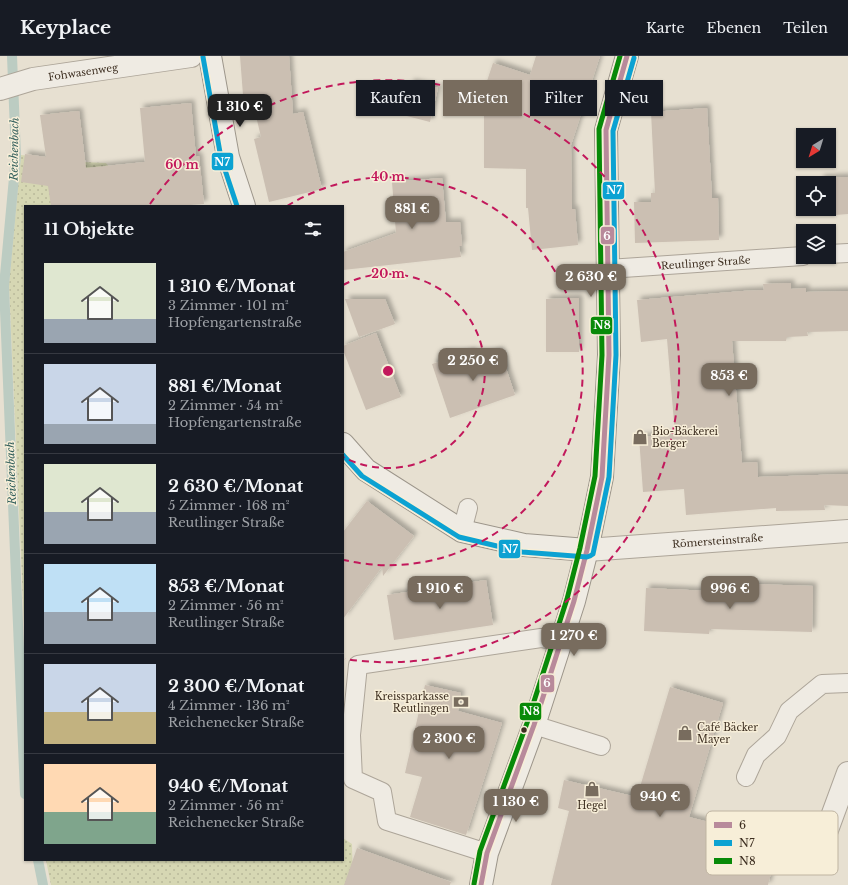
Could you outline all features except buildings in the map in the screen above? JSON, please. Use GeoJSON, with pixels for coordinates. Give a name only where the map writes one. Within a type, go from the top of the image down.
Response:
{"type":"FeatureCollection","features":[{"type":"Feature","properties":{"kind":"street","name":"Fohwasenweg"},"geometry":{"type":"LineString","coordinates":[[2,88],[33,80],[191,56]]}},
{"type":"Feature","properties":{"kind":"street"},"geometry":{"type":"LineString","coordinates":[[210,56],[228,157],[244,205]]}},
{"type":"Feature","properties":{"kind":"street"},"geometry":{"type":"LineString","coordinates":[[481,885],[487,853],[534,725],[574,601],[587,550],[602,477],[609,355],[606,130],[627,56]]}},
{"type":"Feature","properties":{"kind":"street","name":"Römersteinstraße"},"geometry":{"type":"LineString","coordinates":[[344,445],[366,470],[462,531],[524,545],[587,550],[848,531]]}},
{"type":"Feature","properties":{"kind":"street"},"geometry":{"type":"LineString","coordinates":[[834,811],[848,773]]}},
{"type":"Feature","properties":{"kind":"lane"},"geometry":{"type":"LineString","coordinates":[[836,254],[848,253]]}},
{"type":"Feature","properties":{"kind":"lane","name":"Reutlinger Straße"},"geometry":{"type":"LineString","coordinates":[[608,269],[796,256]]}},
{"type":"Feature","properties":{"kind":"lane"},"geometry":{"type":"LineString","coordinates":[[462,531],[468,508]]}},
{"type":"Feature","properties":{"kind":"lane"},"geometry":{"type":"LineString","coordinates":[[487,853],[387,821],[382,792],[353,779],[351,735],[358,665],[540,638],[562,641]]}},
{"type":"Feature","properties":{"kind":"lane"},"geometry":{"type":"LineString","coordinates":[[746,778],[756,755],[777,736],[789,711],[822,684],[848,683]]}},
{"type":"Feature","properties":{"kind":"lane"},"geometry":{"type":"LineString","coordinates":[[534,725],[601,746]]}},
{"type":"Feature","properties":{"kind":"green space"},"geometry":{"type":"Polygon","coordinates":[[[21,155],[106,163],[130,193],[132,205],[24,205],[24,625],[9,284],[21,155]]]}},
{"type":"Feature","properties":{"kind":"green space"},"geometry":{"type":"Polygon","coordinates":[[[344,839],[352,844],[353,885],[51,885],[46,861],[344,861],[344,839]]]}},
{"type":"Feature","properties":{"kind":"waterway","name":"Reichenbach"},"geometry":{"type":"LineString","coordinates":[[12,56],[16,156],[4,286],[24,770]]}},
{"type":"Feature","properties":{"kind":"waterway","name":"Reichenbach"},"geometry":{"type":"LineString","coordinates":[[38,861],[43,885]]}},
{"type":"Feature","properties":{"kind":"transit line","name":"N8"},"geometry":{"type":"LineString","coordinates":[[474,884],[480,851],[527,723],[567,599],[580,548],[595,476],[602,355],[599,129],[620,56]]}},
{"type":"Feature","properties":{"kind":"transit line","name":"6"},"geometry":{"type":"LineString","coordinates":[[481,885],[487,853],[534,725],[574,601],[587,550],[602,477],[609,355],[606,130],[627,56]]}},
{"type":"Feature","properties":{"kind":"transit line","name":"N7"},"geometry":{"type":"LineString","coordinates":[[203,57],[221,158],[237,205]]}},
{"type":"Feature","properties":{"kind":"transit line","name":"N7"},"geometry":{"type":"LineString","coordinates":[[344,456],[362,476],[459,537],[522,552],[587,557],[593,554],[609,477],[616,355],[613,131],[634,58]]}},
{"type":"Feature","properties":{"kind":"place","name":"Bio-Bäckerei Berger"},"geometry":{"type":"Point","coordinates":[640,437]}},
{"type":"Feature","properties":{"kind":"place","name":"Kreissparkasse Reutlingen"},"geometry":{"type":"Point","coordinates":[461,702]}},
{"type":"Feature","properties":{"kind":"place","name":"Café Bäcker Mayer"},"geometry":{"type":"Point","coordinates":[685,733]}},
{"type":"Feature","properties":{"kind":"place","name":"Hegel"},"geometry":{"type":"Point","coordinates":[592,789]}}]}
